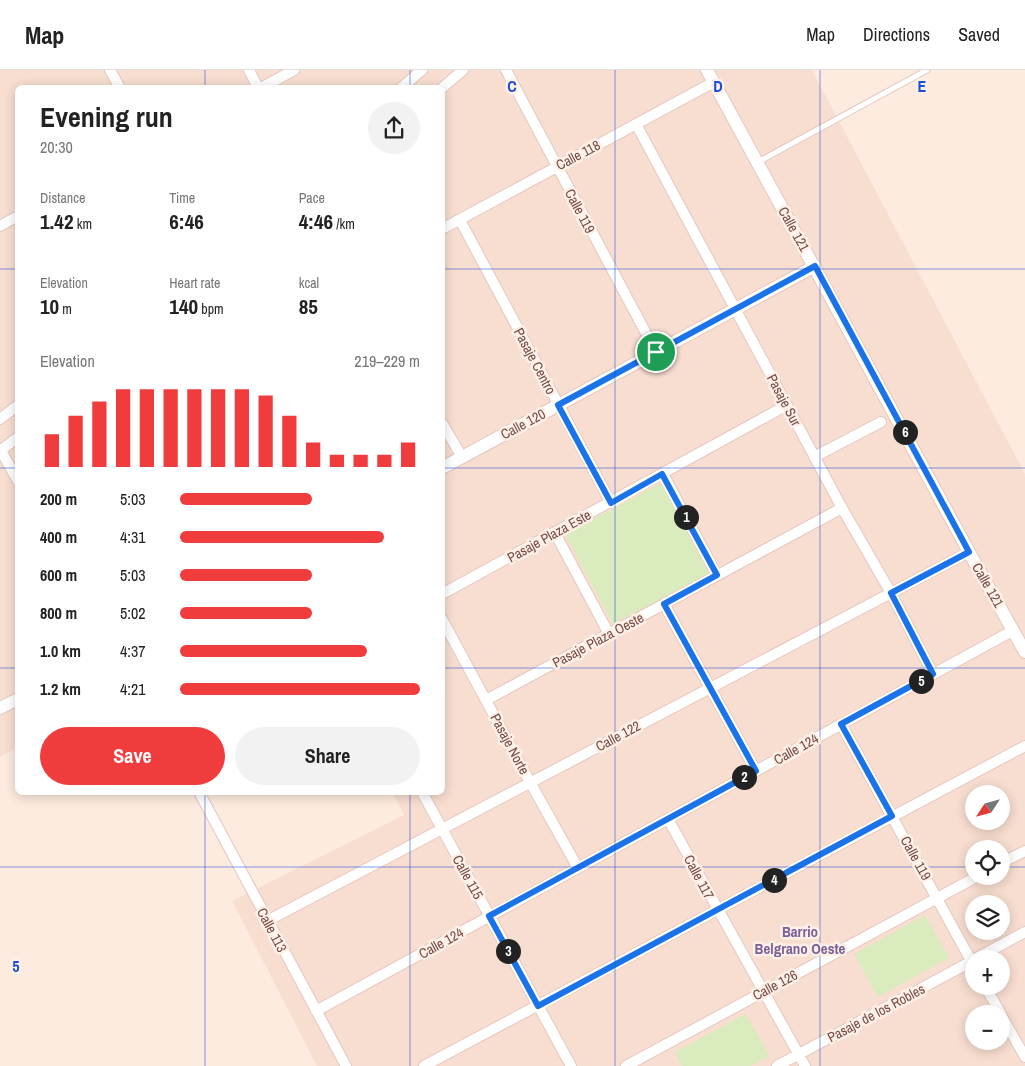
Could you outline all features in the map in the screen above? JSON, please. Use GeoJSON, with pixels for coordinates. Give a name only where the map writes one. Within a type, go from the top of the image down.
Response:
{"type":"FeatureCollection","features":[{"type":"Feature","properties":{"kind":"street"},"geometry":{"type":"LineString","coordinates":[[110,70],[118,85]]}},
{"type":"Feature","properties":{"kind":"street"},"geometry":{"type":"LineString","coordinates":[[249,70],[258,85]]}},
{"type":"Feature","properties":{"kind":"street"},"geometry":{"type":"LineString","coordinates":[[266,85],[294,70]]}},
{"type":"Feature","properties":{"kind":"street"},"geometry":{"type":"LineString","coordinates":[[404,85],[422,70]]}},
{"type":"Feature","properties":{"kind":"street"},"geometry":{"type":"LineString","coordinates":[[445,85],[463,70]]}},
{"type":"Feature","properties":{"kind":"street","name":"Calle 119"},"geometry":{"type":"LineString","coordinates":[[506,70],[656,352]]}},
{"type":"Feature","properties":{"kind":"street","name":"Calle 121"},"geometry":{"type":"LineString","coordinates":[[707,70],[1025,652]]}},
{"type":"Feature","properties":{"kind":"street","name":"Calle 118"},"geometry":{"type":"LineString","coordinates":[[445,228],[714,82]]}},
{"type":"Feature","properties":{"kind":"street","name":"Pasaje Sur"},"geometry":{"type":"LineString","coordinates":[[636,124],[786,405],[891,593],[933,674]]}},
{"type":"Feature","properties":{"kind":"street"},"geometry":{"type":"LineString","coordinates":[[0,226],[15,218]]}},
{"type":"Feature","properties":{"kind":"street","name":"Pasaje Centro"},"geometry":{"type":"LineString","coordinates":[[460,220],[611,503]]}},
{"type":"Feature","properties":{"kind":"street","name":"Calle 120"},"geometry":{"type":"LineString","coordinates":[[445,466],[815,266]]}},
{"type":"Feature","properties":{"kind":"street","name":"Pasaje Plaza Este"},"geometry":{"type":"LineString","coordinates":[[445,592],[611,503],[786,405]]}},
{"type":"Feature","properties":{"kind":"street"},"geometry":{"type":"LineString","coordinates":[[0,419],[15,407]]}},
{"type":"Feature","properties":{"kind":"street"},"geometry":{"type":"LineString","coordinates":[[814,456],[881,422]]}},
{"type":"Feature","properties":{"kind":"street"},"geometry":{"type":"LineString","coordinates":[[445,428],[462,458]]}},
{"type":"Feature","properties":{"kind":"street"},"geometry":{"type":"LineString","coordinates":[[15,439],[0,450],[15,476]]}},
{"type":"Feature","properties":{"kind":"street"},"geometry":{"type":"LineString","coordinates":[[662,474],[717,575]]}},
{"type":"Feature","properties":{"kind":"street","name":"Pasaje Plaza Oeste"},"geometry":{"type":"LineString","coordinates":[[486,700],[842,508]]}},
{"type":"Feature","properties":{"kind":"street"},"geometry":{"type":"LineString","coordinates":[[555,533],[609,634]]}},
{"type":"Feature","properties":{"kind":"street","name":"Calle 122"},"geometry":{"type":"LineString","coordinates":[[267,921],[969,552]]}},
{"type":"Feature","properties":{"kind":"street"},"geometry":{"type":"LineString","coordinates":[[664,604],[756,771]]}},
{"type":"Feature","properties":{"kind":"street","name":"Pasaje Norte"},"geometry":{"type":"LineString","coordinates":[[445,625],[578,868]]}},
{"type":"Feature","properties":{"kind":"street","name":"Calle 124"},"geometry":{"type":"LineString","coordinates":[[316,1011],[1014,630]]}},
{"type":"Feature","properties":{"kind":"street"},"geometry":{"type":"LineString","coordinates":[[0,708],[15,700]]}},
{"type":"Feature","properties":{"kind":"street","name":"Calle 119"},"geometry":{"type":"LineString","coordinates":[[841,724],[968,950]]}},
{"type":"Feature","properties":{"kind":"street"},"geometry":{"type":"LineString","coordinates":[[424,1066],[1025,746]]}},
{"type":"Feature","properties":{"kind":"street","name":"Calle 113"},"geometry":{"type":"LineString","coordinates":[[201,795],[346,1066]]}},
{"type":"Feature","properties":{"kind":"street","name":"Calle 115"},"geometry":{"type":"LineString","coordinates":[[424,795],[571,1066]]}},
{"type":"Feature","properties":{"kind":"street","name":"Calle 117"},"geometry":{"type":"LineString","coordinates":[[668,819],[805,1066]]}},
{"type":"Feature","properties":{"kind":"street"},"geometry":{"type":"LineString","coordinates":[[1010,859],[1025,851]]}},
{"type":"Feature","properties":{"kind":"street","name":"Calle 126"},"geometry":{"type":"LineString","coordinates":[[626,1066],[965,883]]}},
{"type":"Feature","properties":{"kind":"street","name":"Pasaje de los Robles"},"geometry":{"type":"LineString","coordinates":[[993,950],[1025,932]]}},
{"type":"Feature","properties":{"kind":"street","name":"Pasaje de los Robles"},"geometry":{"type":"LineString","coordinates":[[777,1066],[965,966]]}},
{"type":"Feature","properties":{"kind":"street"},"geometry":{"type":"LineString","coordinates":[[1010,1030],[1025,1057]]}},
{"type":"Feature","properties":{"kind":"lane"},"geometry":{"type":"LineString","coordinates":[[757,162],[927,70]]}},
{"type":"Feature","properties":{"kind":"shaded area"},"geometry":{"type":"Polygon","coordinates":[[[0,70],[812,70],[1025,474],[1025,1066],[317,1066],[232,901],[404,815],[394,795],[445,795],[445,85],[15,85],[15,749],[0,757],[0,70]]]}},
{"type":"Feature","properties":{"kind":"green space"},"geometry":{"type":"Polygon","coordinates":[[[661,483],[709,573],[613,624],[565,534],[661,483]]]}},
{"type":"Feature","properties":{"kind":"green space"},"geometry":{"type":"Polygon","coordinates":[[[925,915],[949,958],[878,997],[854,954],[925,915]]]}},
{"type":"Feature","properties":{"kind":"green space"},"geometry":{"type":"Polygon","coordinates":[[[746,1014],[769,1056],[751,1066],[682,1066],[675,1052],[746,1014]]]}},
{"type":"Feature","properties":{"kind":"district","name":"Barrio Belgrano Oeste"},"geometry":{"type":"Point","coordinates":[800,940]}},
{"type":"Feature","properties":{"kind":"route"},"geometry":{"type":"LineString","coordinates":[[815,266],[969,552],[891,593],[933,674],[841,724],[892,816],[538,1006],[489,916],[756,771],[664,604],[717,575],[662,474],[611,503],[558,405],[656,352],[815,266]]}}]}
